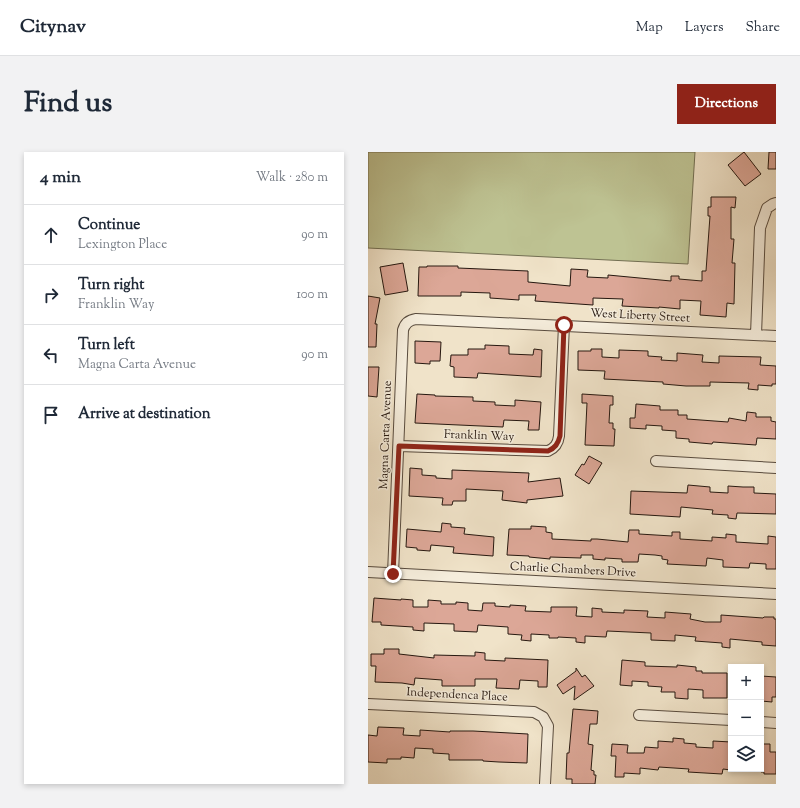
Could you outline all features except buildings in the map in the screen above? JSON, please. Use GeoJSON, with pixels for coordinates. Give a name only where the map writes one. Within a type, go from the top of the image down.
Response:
{"type":"FeatureCollection","features":[{"type":"Feature","properties":{"kind":"street"},"geometry":{"type":"LineString","coordinates":[[756,334],[760,228],[772,206]]}},
{"type":"Feature","properties":{"kind":"street","name":"West Liberty Street"},"geometry":{"type":"LineString","coordinates":[[407,322],[416,319],[776,336]]}},
{"type":"Feature","properties":{"kind":"street","name":"Magna Carta Avenue"},"geometry":{"type":"LineString","coordinates":[[393,574],[403,330],[407,322]]}},
{"type":"Feature","properties":{"kind":"street","name":"Franklin Way"},"geometry":{"type":"LineString","coordinates":[[399,446],[548,451],[556,446],[560,436],[564,325]]}},
{"type":"Feature","properties":{"kind":"street"},"geometry":{"type":"LineString","coordinates":[[656,462],[776,468]]}},
{"type":"Feature","properties":{"kind":"street","name":"Charlie Chambers Drive"},"geometry":{"type":"LineString","coordinates":[[368,572],[776,594]]}},
{"type":"Feature","properties":{"kind":"street","name":"Independenca Place"},"geometry":{"type":"LineString","coordinates":[[368,704],[534,712],[543,717],[548,726],[545,784]]}},
{"type":"Feature","properties":{"kind":"street"},"geometry":{"type":"LineString","coordinates":[[639,715],[728,720]]}},
{"type":"Feature","properties":{"kind":"street"},"geometry":{"type":"LineString","coordinates":[[764,722],[776,723]]}},
{"type":"Feature","properties":{"kind":"green space"},"geometry":{"type":"Polygon","coordinates":[[[368,152],[695,152],[688,264],[368,248],[368,152]]]}},
{"type":"Feature","properties":{"kind":"route"},"geometry":{"type":"LineString","coordinates":[[393,574],[399,446],[548,451],[552,449],[556,446],[560,436],[564,325]]}}]}
